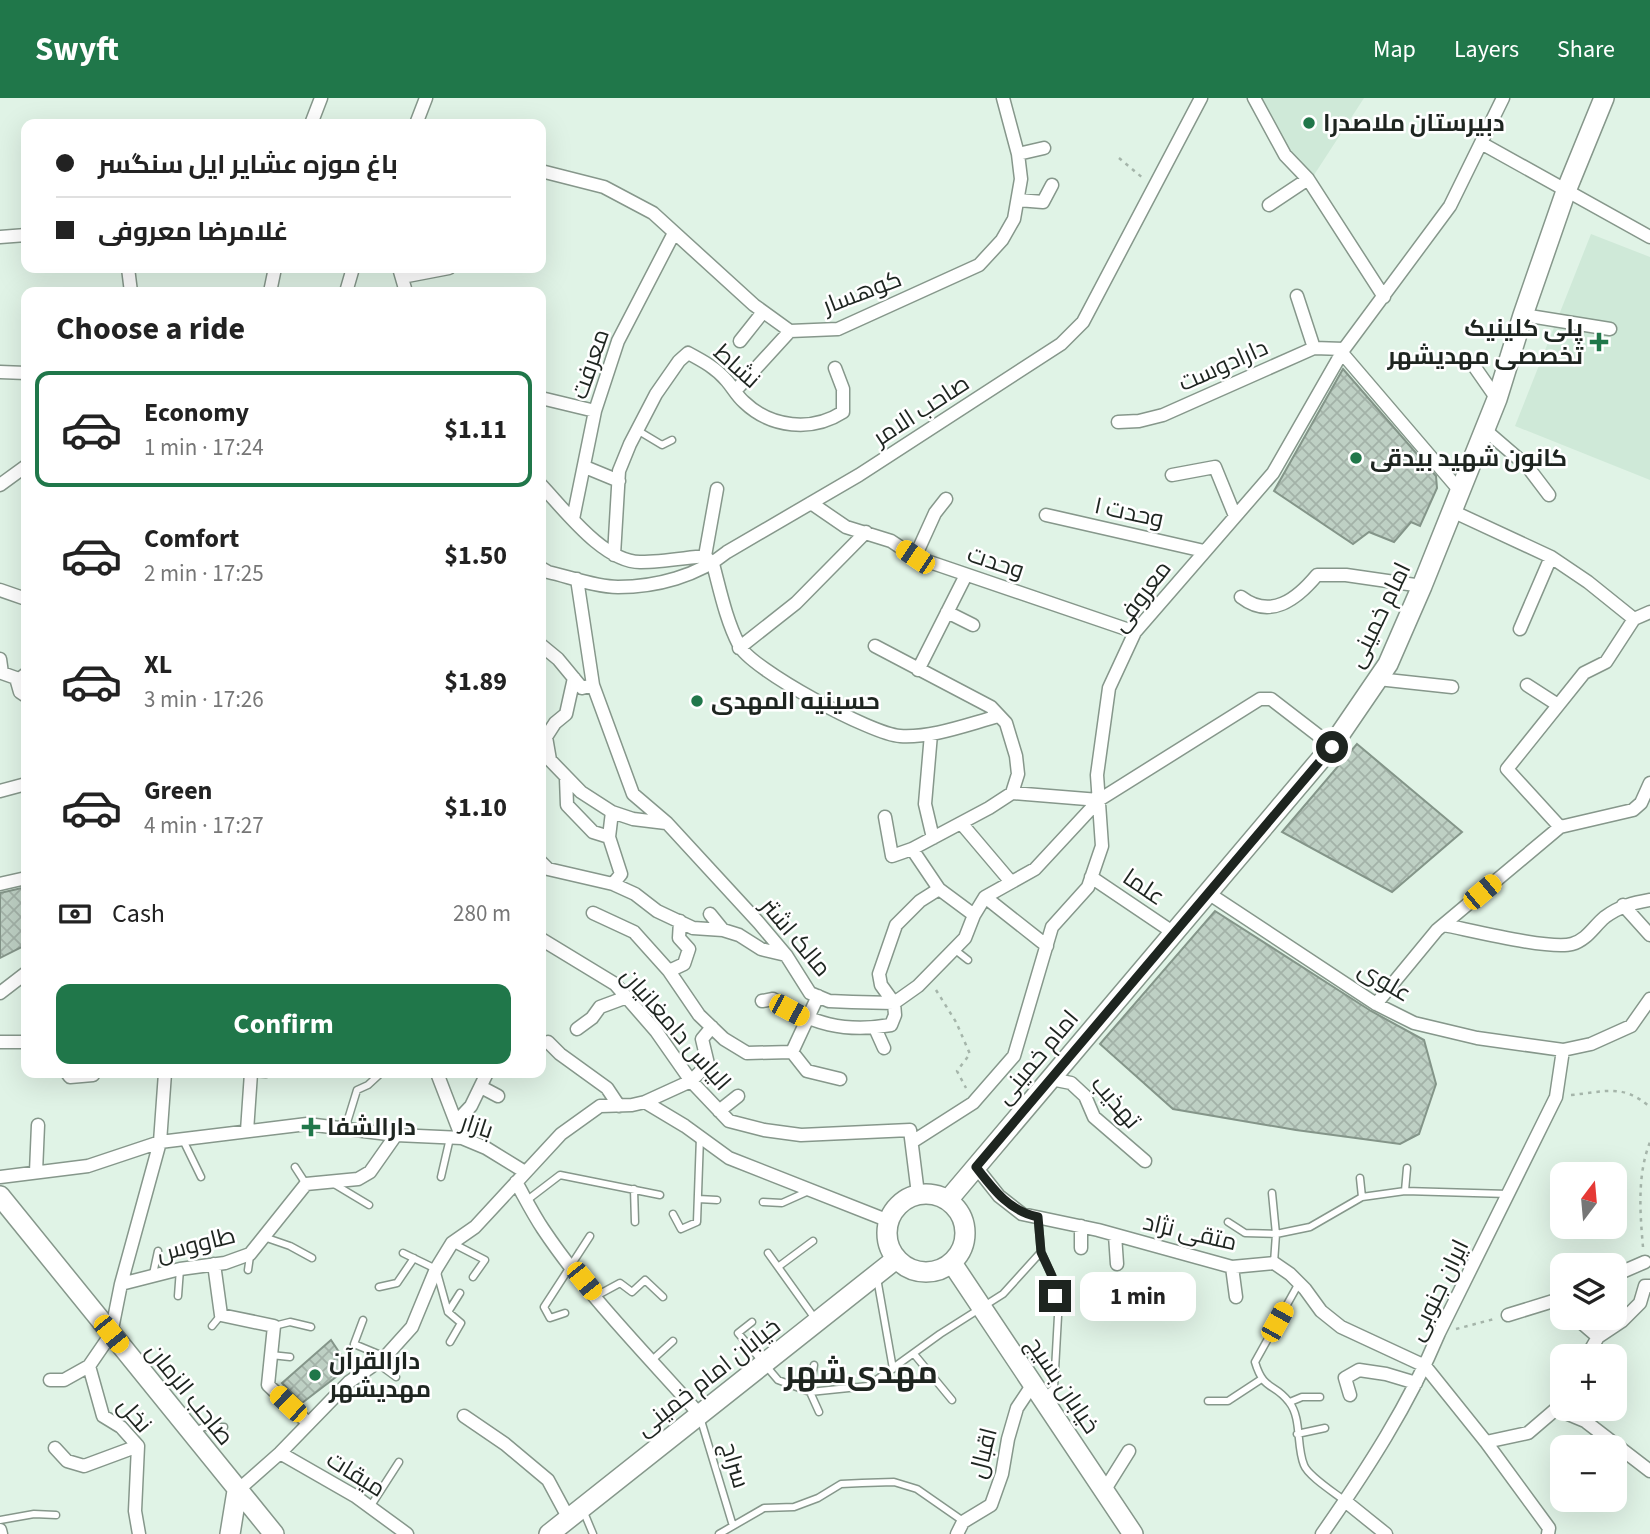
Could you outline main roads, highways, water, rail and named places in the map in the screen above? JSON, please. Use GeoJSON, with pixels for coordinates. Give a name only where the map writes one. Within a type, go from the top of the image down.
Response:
{"type":"FeatureCollection","features":[{"type":"Feature","properties":{"kind":"place","name":"دبیرستان ملاصدرا"},"geometry":{"type":"Point","coordinates":[1309,123]}},
{"type":"Feature","properties":{"kind":"place","name":"پلی کلینیک تخصصی مهدیشهر"},"geometry":{"type":"Point","coordinates":[1599,342]}},
{"type":"Feature","properties":{"kind":"place","name":"کانون شهید بیدقی"},"geometry":{"type":"Point","coordinates":[1356,458]}},
{"type":"Feature","properties":{"kind":"place","name":"حسینیه المهدی"},"geometry":{"type":"Point","coordinates":[697,701]}},
{"type":"Feature","properties":{"kind":"place","name":"دارالشفا"},"geometry":{"type":"Point","coordinates":[311,1127]}},
{"type":"Feature","properties":{"kind":"place","name":"دارالقرآن مهدیشهر"},"geometry":{"type":"Point","coordinates":[315,1375]}},
{"type":"Feature","properties":{"kind":"district","name":"مهدی‌شهر"},"geometry":{"type":"Point","coordinates":[861,1372]}}]}
